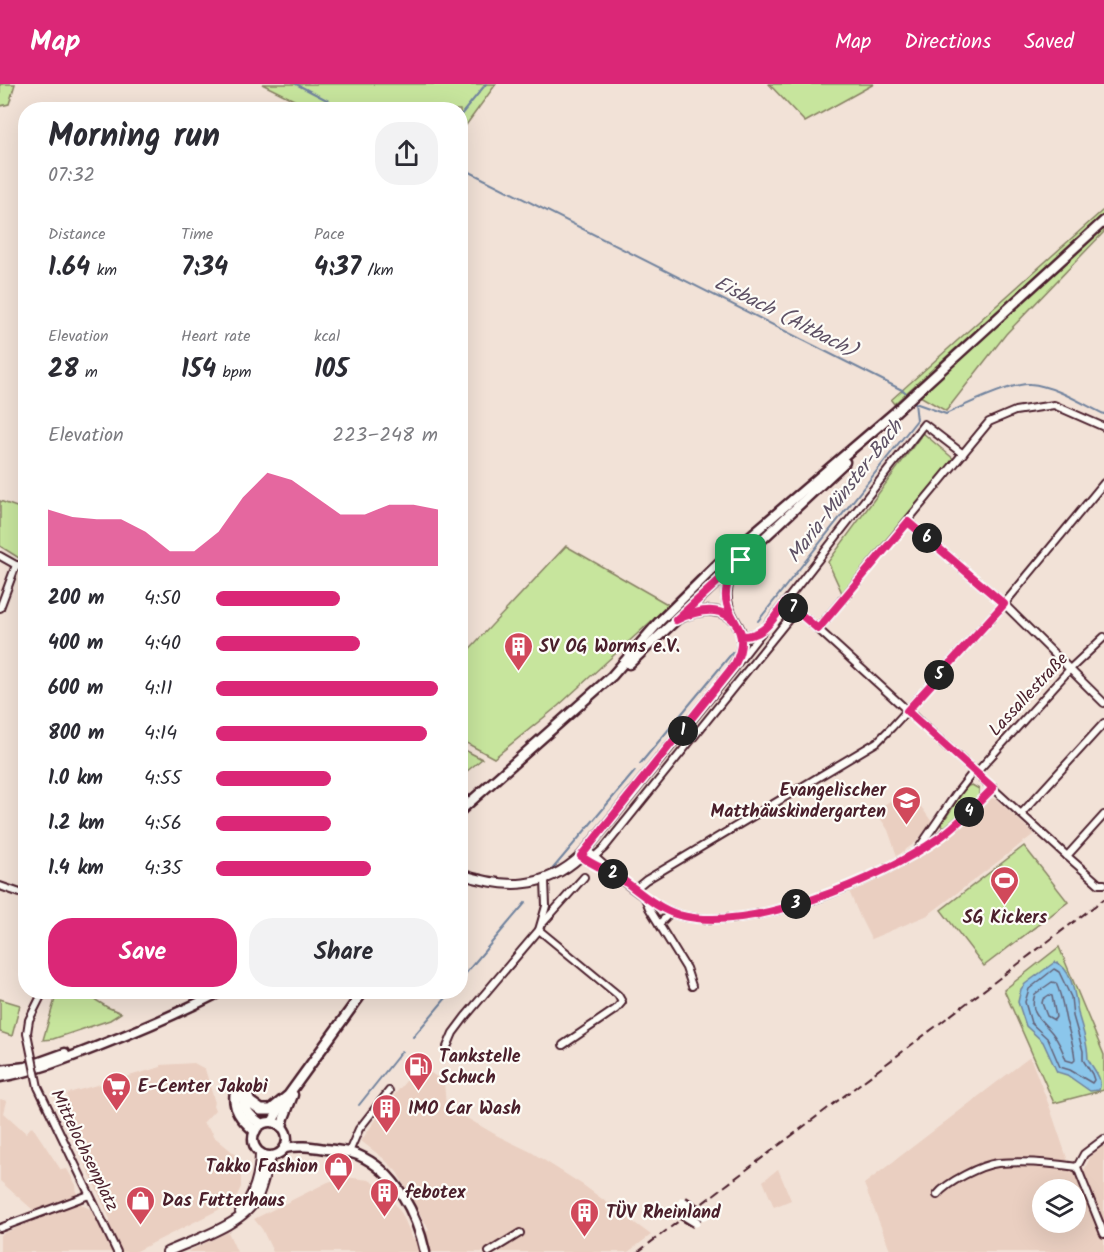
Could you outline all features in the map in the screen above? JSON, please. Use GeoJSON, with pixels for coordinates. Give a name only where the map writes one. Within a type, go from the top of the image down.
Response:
{"type":"FeatureCollection","features":[{"type":"Feature","properties":{"kind":"highway"},"geometry":{"type":"LineString","coordinates":[[258,1128],[247,1112],[240,1090],[261,1110],[271,1110],[287,1097]]}},
{"type":"Feature","properties":{"kind":"highway"},"geometry":{"type":"LineString","coordinates":[[696,1222],[679,1206],[704,1216]]}},
{"type":"Feature","properties":{"kind":"main road"},"geometry":{"type":"LineString","coordinates":[[468,809],[741,560],[894,413],[1104,221]]}},
{"type":"Feature","properties":{"kind":"main road"},"geometry":{"type":"LineString","coordinates":[[468,804],[566,720],[612,676],[659,622],[721,561],[894,413]]}},
{"type":"Feature","properties":{"kind":"main road"},"geometry":{"type":"LineString","coordinates":[[0,1070],[26,1067],[71,1051],[194,999]]}},
{"type":"Feature","properties":{"kind":"main road"},"geometry":{"type":"LineString","coordinates":[[0,1077],[23,1073],[87,1051],[165,1019],[206,999]]}},
{"type":"Feature","properties":{"kind":"main road"},"geometry":{"type":"LineString","coordinates":[[357,999],[287,1097],[272,1122],[258,1128],[253,1143],[260,1153],[272,1156],[285,1148],[296,1146],[349,1152],[372,1163],[394,1184],[407,1203],[420,1231],[425,1252]]}},
{"type":"Feature","properties":{"kind":"main road"},"geometry":{"type":"LineString","coordinates":[[285,1148],[287,1109],[304,1076]]}},
{"type":"Feature","properties":{"kind":"main road"},"geometry":{"type":"LineString","coordinates":[[272,1122],[318,1148]]}},
{"type":"Feature","properties":{"kind":"street"},"geometry":{"type":"LineString","coordinates":[[818,629],[989,422],[996,418],[1054,405],[1104,427]]}},
{"type":"Feature","properties":{"kind":"street"},"geometry":{"type":"LineString","coordinates":[[468,876],[515,884],[545,880],[567,869],[584,853],[786,602],[924,424],[963,454]]}},
{"type":"Feature","properties":{"kind":"street"},"geometry":{"type":"LineString","coordinates":[[635,889],[646,880],[877,742],[1004,604],[1104,483]]}},
{"type":"Feature","properties":{"kind":"street"},"geometry":{"type":"LineString","coordinates":[[908,522],[1004,604],[1104,703]]}},
{"type":"Feature","properties":{"kind":"street"},"geometry":{"type":"LineString","coordinates":[[0,556],[16,565],[0,608]]}},
{"type":"Feature","properties":{"kind":"street"},"geometry":{"type":"LineString","coordinates":[[733,668],[740,652],[742,636],[727,606],[726,590],[741,560]]}},
{"type":"Feature","properties":{"kind":"street"},"geometry":{"type":"LineString","coordinates":[[786,602],[1067,856],[1099,884],[1104,884]]}},
{"type":"Feature","properties":{"kind":"street"},"geometry":{"type":"LineString","coordinates":[[676,620],[689,614],[708,610],[723,613],[735,620]]}},
{"type":"Feature","properties":{"kind":"street"},"geometry":{"type":"LineString","coordinates":[[594,857],[604,848],[796,610]]}},
{"type":"Feature","properties":{"kind":"street"},"geometry":{"type":"LineString","coordinates":[[742,636],[761,633]]}},
{"type":"Feature","properties":{"kind":"street","name":"Lassallestraße"},"geometry":{"type":"LineString","coordinates":[[917,851],[975,772],[1070,669],[1104,637]]}},
{"type":"Feature","properties":{"kind":"street"},"geometry":{"type":"LineString","coordinates":[[1021,814],[1104,723]]}},
{"type":"Feature","properties":{"kind":"street"},"geometry":{"type":"LineString","coordinates":[[584,853],[594,857],[645,897],[671,912],[692,917],[732,918],[798,904],[865,879],[917,851],[951,829],[993,788]]}},
{"type":"Feature","properties":{"kind":"street"},"geometry":{"type":"LineString","coordinates":[[1067,856],[1104,815]]}},
{"type":"Feature","properties":{"kind":"street"},"geometry":{"type":"LineString","coordinates":[[584,853],[594,865],[615,875]]}},
{"type":"Feature","properties":{"kind":"street"},"geometry":{"type":"LineString","coordinates":[[468,873],[481,880]]}},
{"type":"Feature","properties":{"kind":"street"},"geometry":{"type":"LineString","coordinates":[[447,1047],[453,1033],[465,1017],[584,877]]}},
{"type":"Feature","properties":{"kind":"street"},"geometry":{"type":"LineString","coordinates":[[541,927],[547,903],[545,880]]}},
{"type":"Feature","properties":{"kind":"street"},"geometry":{"type":"LineString","coordinates":[[0,886],[18,892]]}},
{"type":"Feature","properties":{"kind":"street"},"geometry":{"type":"LineString","coordinates":[[645,897],[686,968],[692,986]]}},
{"type":"Feature","properties":{"kind":"street"},"geometry":{"type":"LineString","coordinates":[[659,924],[671,912]]}},
{"type":"Feature","properties":{"kind":"street"},"geometry":{"type":"LineString","coordinates":[[541,927],[618,995],[622,1002],[616,1009],[563,1045]]}},
{"type":"Feature","properties":{"kind":"street","name":"Mittelochsenplatz"},"geometry":{"type":"LineString","coordinates":[[40,999],[29,1020],[27,1033],[41,1098],[117,1252]]}},
{"type":"Feature","properties":{"kind":"street"},"geometry":{"type":"LineString","coordinates":[[349,1152],[359,1129],[389,1091]]}},
{"type":"Feature","properties":{"kind":"street"},"geometry":{"type":"LineString","coordinates":[[1077,1167],[1084,1154],[1104,1139]]}},
{"type":"Feature","properties":{"kind":"street"},"geometry":{"type":"LineString","coordinates":[[230,1223],[242,1211],[249,1199],[260,1163],[260,1153]]}},
{"type":"Feature","properties":{"kind":"street"},"geometry":{"type":"LineString","coordinates":[[167,1252],[230,1223],[251,1208],[262,1186],[267,1165],[272,1156]]}},
{"type":"Feature","properties":{"kind":"street"},"geometry":{"type":"LineString","coordinates":[[937,1195],[951,1182],[998,1163],[1077,1167]]}},
{"type":"Feature","properties":{"kind":"street"},"geometry":{"type":"LineString","coordinates":[[1077,1167],[1104,1234]]}},
{"type":"Feature","properties":{"kind":"street"},"geometry":{"type":"LineString","coordinates":[[0,1228],[89,1195]]}},
{"type":"Feature","properties":{"kind":"street"},"geometry":{"type":"LineString","coordinates":[[489,1252],[520,1233]]}},
{"type":"Feature","properties":{"kind":"shaded area","name":"Evangelischer Matthäuskindergarten"},"geometry":{"type":"Polygon","coordinates":[[[909,790],[932,822],[916,842],[897,856],[888,830],[875,810],[909,790]]]}},
{"type":"Feature","properties":{"kind":"shaded area"},"geometry":{"type":"Polygon","coordinates":[[[991,798],[996,799],[1034,834],[928,915],[871,939],[849,891],[867,885],[931,849],[955,832],[991,798]]]}},
{"type":"Feature","properties":{"kind":"shaded area"},"geometry":{"type":"Polygon","coordinates":[[[1030,1057],[1071,1170],[1084,1171],[1091,1155],[1104,1146],[1104,1252],[891,1252],[864,1184],[1030,1057]]]}},
{"type":"Feature","properties":{"kind":"shaded area"},"geometry":{"type":"Polygon","coordinates":[[[194,1063],[205,1069],[215,1103],[213,1105],[215,1110],[203,1123],[213,1133],[212,1135],[241,1159],[241,1187],[234,1202],[135,1252],[122,1252],[109,1226],[110,1219],[82,1157],[86,1155],[81,1154],[64,1100],[68,1098],[67,1094],[72,1092],[161,1067],[161,1065],[194,1063]]]}},
{"type":"Feature","properties":{"kind":"shaded area"},"geometry":{"type":"Polygon","coordinates":[[[420,1069],[444,1082],[446,1106],[531,1152],[583,1185],[651,1235],[628,1252],[273,1252],[262,1229],[254,1219],[328,1182],[345,1177],[369,1180],[384,1189],[402,1214],[413,1239],[429,1230],[397,1172],[361,1141],[386,1105],[406,1081],[420,1069]]]}},
{"type":"Feature","properties":{"kind":"shaded area"},"geometry":{"type":"Polygon","coordinates":[[[0,1099],[7,1101],[4,1113],[26,1133],[32,1126],[61,1170],[67,1169],[76,1185],[77,1195],[82,1205],[94,1211],[114,1252],[0,1252],[0,1235],[37,1219],[32,1209],[0,1181],[0,1099]]]}},
{"type":"Feature","properties":{"kind":"shaded area"},"geometry":{"type":"Polygon","coordinates":[[[778,1169],[791,1200],[774,1207],[763,1181],[778,1169]]]}},
{"type":"Feature","properties":{"kind":"shaded area"},"geometry":{"type":"Polygon","coordinates":[[[228,1232],[237,1252],[187,1252],[228,1232]]]}},
{"type":"Feature","properties":{"kind":"green space"},"geometry":{"type":"Polygon","coordinates":[[[0,84],[15,84],[9,104],[0,106],[0,84]]]}},
{"type":"Feature","properties":{"kind":"green space"},"geometry":{"type":"Polygon","coordinates":[[[262,84],[496,84],[468,122],[468,102],[298,102],[262,84]]]}},
{"type":"Feature","properties":{"kind":"green space"},"geometry":{"type":"Polygon","coordinates":[[[769,84],[874,84],[805,122],[769,84]]]}},
{"type":"Feature","properties":{"kind":"green space"},"geometry":{"type":"Polygon","coordinates":[[[1102,211],[1104,215],[894,404],[891,400],[1102,211]]]}},
{"type":"Feature","properties":{"kind":"green space"},"geometry":{"type":"Polygon","coordinates":[[[1104,227],[1104,232],[1006,334],[946,411],[920,396],[1104,227]]]}},
{"type":"Feature","properties":{"kind":"green space"},"geometry":{"type":"Polygon","coordinates":[[[923,433],[955,460],[843,595],[828,562],[923,433]]]}},
{"type":"Feature","properties":{"kind":"green space"},"geometry":{"type":"Polygon","coordinates":[[[0,501],[18,507],[18,557],[0,546],[0,501]]]}},
{"type":"Feature","properties":{"kind":"green space"},"geometry":{"type":"Polygon","coordinates":[[[566,546],[669,605],[558,706],[494,758],[468,744],[468,651],[566,546]]]}},
{"type":"Feature","properties":{"kind":"green space"},"geometry":{"type":"Polygon","coordinates":[[[468,752],[482,759],[468,770],[468,752]]]}},
{"type":"Feature","properties":{"kind":"green space"},"geometry":{"type":"Polygon","coordinates":[[[972,785],[979,789],[979,797],[948,826],[942,827],[941,825],[964,790],[972,785]]]}},
{"type":"Feature","properties":{"kind":"green space","name":"SG Kickers"},"geometry":{"type":"Polygon","coordinates":[[[1024,846],[1068,902],[984,966],[941,910],[1024,846]]]}},
{"type":"Feature","properties":{"kind":"green space"},"geometry":{"type":"Polygon","coordinates":[[[1059,947],[1104,1055],[1104,1090],[1054,1103],[1004,990],[1059,947]]]}},
{"type":"Feature","properties":{"kind":"green space"},"geometry":{"type":"Polygon","coordinates":[[[0,999],[20,1005],[12,1036],[0,1032],[0,999]]]}},
{"type":"Feature","properties":{"kind":"green space"},"geometry":{"type":"Polygon","coordinates":[[[55,999],[94,999],[121,1013],[110,1020],[53,1039],[43,1040],[55,999]]]}},
{"type":"Feature","properties":{"kind":"water"},"geometry":{"type":"Polygon","coordinates":[[[1055,962],[1066,971],[1073,986],[1088,1059],[1099,1078],[1099,1090],[1090,1091],[1067,1075],[1057,1072],[1043,1042],[1026,1026],[1018,1002],[1021,989],[1055,962]]]}},
{"type":"Feature","properties":{"kind":"waterway","name":"Eisbach (Altbach)"},"geometry":{"type":"LineString","coordinates":[[296,84],[331,102]]}},
{"type":"Feature","properties":{"kind":"waterway"},"geometry":{"type":"LineString","coordinates":[[468,106],[486,84]]}},
{"type":"Feature","properties":{"kind":"waterway","name":"Eisbach (Altbach)"},"geometry":{"type":"LineString","coordinates":[[468,171],[908,395]]}},
{"type":"Feature","properties":{"kind":"waterway","name":"Eisbach (Altbach)"},"geometry":{"type":"LineString","coordinates":[[912,399],[915,403],[946,414],[1000,391],[1022,384],[1030,384],[1058,391],[1104,414]]}},
{"type":"Feature","properties":{"kind":"waterway","name":"Maria-Münster-Bach"},"geometry":{"type":"LineString","coordinates":[[758,621],[917,420],[915,403]]}},
{"type":"Feature","properties":{"kind":"waterway","name":"Maria-Münster-Bach"},"geometry":{"type":"LineString","coordinates":[[640,764],[733,652]]}},
{"type":"Feature","properties":{"kind":"waterway","name":"Maria-Münster-Bach"},"geometry":{"type":"LineString","coordinates":[[550,872],[635,771]]}},
{"type":"Feature","properties":{"kind":"waterway","name":"Maria-Münster-Bach"},"geometry":{"type":"LineString","coordinates":[[468,971],[526,902]]}},
{"type":"Feature","properties":{"kind":"waterway","name":"Maria-Münster-Bach"},"geometry":{"type":"LineString","coordinates":[[413,1037],[445,999]]}},
{"type":"Feature","properties":{"kind":"waterway","name":"Maria-Münster-Bach"},"geometry":{"type":"LineString","coordinates":[[359,1105],[402,1051]]}},
{"type":"Feature","properties":{"kind":"railway"},"geometry":{"type":"LineString","coordinates":[[638,1252],[1104,899]]}},
{"type":"Feature","properties":{"kind":"place","name":"SV OG Worms e.V."},"geometry":{"type":"Point","coordinates":[518,672]}},
{"type":"Feature","properties":{"kind":"place","name":"Evangelischer Matthäuskindergarten"},"geometry":{"type":"Point","coordinates":[907,826]}},
{"type":"Feature","properties":{"kind":"place","name":"SG Kickers"},"geometry":{"type":"Point","coordinates":[1005,906]}},
{"type":"Feature","properties":{"kind":"place","name":"Tankstelle Schuch"},"geometry":{"type":"Point","coordinates":[418,1092]}},
{"type":"Feature","properties":{"kind":"place","name":"E-Center Jakobi"},"geometry":{"type":"Point","coordinates":[117,1112]}},
{"type":"Feature","properties":{"kind":"place","name":"IMO Car Wash"},"geometry":{"type":"Point","coordinates":[387,1134]}},
{"type":"Feature","properties":{"kind":"place","name":"Takko Fashion"},"geometry":{"type":"Point","coordinates":[339,1192]}},
{"type":"Feature","properties":{"kind":"place","name":"febotex"},"geometry":{"type":"Point","coordinates":[384,1218]}},
{"type":"Feature","properties":{"kind":"place","name":"Das Futterhaus"},"geometry":{"type":"Point","coordinates":[141,1226]}},
{"type":"Feature","properties":{"kind":"place","name":"TÜV Rheinland"},"geometry":{"type":"Point","coordinates":[585,1238]}},
{"type":"Feature","properties":{"kind":"route"},"geometry":{"type":"LineString","coordinates":[[741,560],[676,620],[702,611],[720,612],[727,615],[735,620],[741,632],[742,636],[753,636],[764,630],[786,602],[818,629],[908,522],[1004,604],[907,711],[993,788],[941,837],[865,879],[798,904],[753,915],[711,919],[678,915],[581,856],[735,664],[740,652],[742,636],[741,632],[727,606],[726,593],[732,574],[741,560]]}}]}
